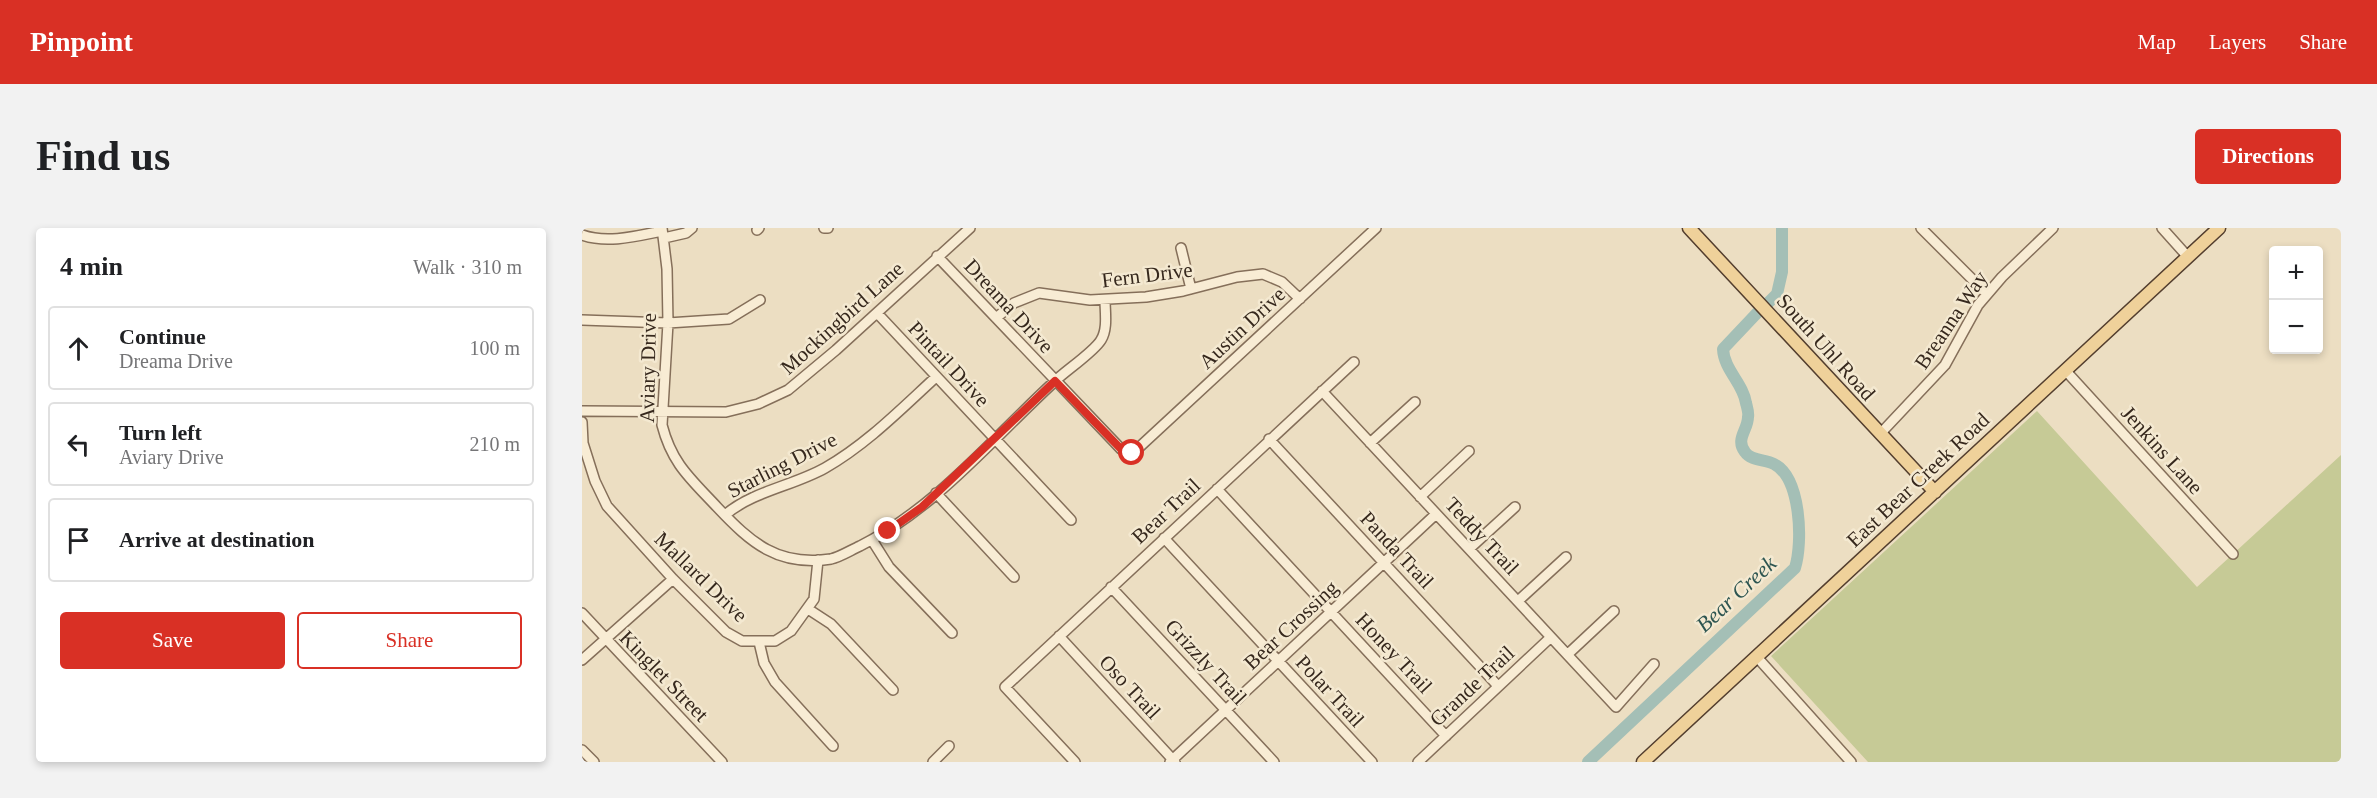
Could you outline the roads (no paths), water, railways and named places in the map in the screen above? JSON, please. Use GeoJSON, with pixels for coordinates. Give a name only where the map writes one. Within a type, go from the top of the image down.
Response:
{"type":"FeatureCollection","features":[{"type":"Feature","properties":{"kind":"main road","name":"South Uhl Road"},"geometry":{"type":"LineString","coordinates":[[1689,228],[1935,492]]}},
{"type":"Feature","properties":{"kind":"main road","name":"East Bear Creek Road"},"geometry":{"type":"LineString","coordinates":[[1643,762],[2219,228]]}},
{"type":"Feature","properties":{"kind":"street"},"geometry":{"type":"LineString","coordinates":[[582,234],[590,238],[619,238],[663,232],[686,233],[692,228]]}},
{"type":"Feature","properties":{"kind":"street","name":"Mockingbird Lane"},"geometry":{"type":"LineString","coordinates":[[582,411],[726,412],[758,404],[788,390],[970,228]]}},
{"type":"Feature","properties":{"kind":"street","name":"Austin Drive"},"geometry":{"type":"LineString","coordinates":[[1132,453],[1376,228]]}},
{"type":"Feature","properties":{"kind":"street"},"geometry":{"type":"LineString","coordinates":[[1922,228],[1987,294]]}},
{"type":"Feature","properties":{"kind":"street","name":"Breanna Way"},"geometry":{"type":"LineString","coordinates":[[1880,434],[1945,365],[1978,305],[1987,294],[2053,228]]}},
{"type":"Feature","properties":{"kind":"street"},"geometry":{"type":"LineString","coordinates":[[2162,228],[2188,257]]}},
{"type":"Feature","properties":{"kind":"street","name":"Aviary Drive"},"geometry":{"type":"LineString","coordinates":[[663,232],[668,324],[662,425],[674,459],[750,540],[775,555],[797,560],[834,558],[872,540],[913,513],[1055,381],[1100,343],[1105,332],[1106,300]]}},
{"type":"Feature","properties":{"kind":"street"},"geometry":{"type":"LineString","coordinates":[[1181,248],[1191,289]]}},
{"type":"Feature","properties":{"kind":"street","name":"Dreama Drive"},"geometry":{"type":"LineString","coordinates":[[937,256],[1121,449],[1132,453]]}},
{"type":"Feature","properties":{"kind":"street","name":"Fern Drive"},"geometry":{"type":"LineString","coordinates":[[996,318],[1014,303],[1039,293],[1106,300],[1146,297],[1191,289],[1237,277],[1263,274],[1282,282],[1299,299]]}},
{"type":"Feature","properties":{"kind":"street"},"geometry":{"type":"LineString","coordinates":[[582,320],[668,324],[729,319],[760,300]]}},
{"type":"Feature","properties":{"kind":"street","name":"Pintail Drive"},"geometry":{"type":"LineString","coordinates":[[877,313],[1071,520]]}},
{"type":"Feature","properties":{"kind":"street","name":"Bear Trail"},"geometry":{"type":"LineString","coordinates":[[1075,762],[1005,687],[1354,362]]}},
{"type":"Feature","properties":{"kind":"street","name":"Jenkins Lane"},"geometry":{"type":"LineString","coordinates":[[2065,370],[2233,554]]}},
{"type":"Feature","properties":{"kind":"street","name":"Starling Drive"},"geometry":{"type":"LineString","coordinates":[[725,515],[738,504],[790,485],[825,468],[874,434],[936,377]]}},
{"type":"Feature","properties":{"kind":"street","name":"Teddy Trail"},"geometry":{"type":"LineString","coordinates":[[1322,392],[1616,707],[1654,664]]}},
{"type":"Feature","properties":{"kind":"street"},"geometry":{"type":"LineString","coordinates":[[1370,443],[1415,402]]}},
{"type":"Feature","properties":{"kind":"street","name":"Mallard Drive"},"geometry":{"type":"LineString","coordinates":[[582,422],[583,443],[595,482],[607,506],[673,579],[726,632],[742,641],[759,642],[775,641],[792,631],[814,599],[818,560]]}},
{"type":"Feature","properties":{"kind":"street","name":"Panda Trail"},"geometry":{"type":"LineString","coordinates":[[1269,440],[1498,686]]}},
{"type":"Feature","properties":{"kind":"street"},"geometry":{"type":"LineString","coordinates":[[1420,497],[1469,451]]}},
{"type":"Feature","properties":{"kind":"street","name":"Honey Trail"},"geometry":{"type":"LineString","coordinates":[[1217,489],[1446,735]]}},
{"type":"Feature","properties":{"kind":"street"},"geometry":{"type":"LineString","coordinates":[[936,493],[1014,578]]}},
{"type":"Feature","properties":{"kind":"street"},"geometry":{"type":"LineString","coordinates":[[1469,549],[1515,507]]}},
{"type":"Feature","properties":{"kind":"street","name":"Bear Crossing"},"geometry":{"type":"LineString","coordinates":[[1173,761],[1436,514]]}},
{"type":"Feature","properties":{"kind":"street","name":"Polar Trail"},"geometry":{"type":"LineString","coordinates":[[1164,538],[1372,762]]}},
{"type":"Feature","properties":{"kind":"street"},"geometry":{"type":"LineString","coordinates":[[872,540],[889,567],[952,633]]}},
{"type":"Feature","properties":{"kind":"street"},"geometry":{"type":"LineString","coordinates":[[1518,601],[1566,557]]}},
{"type":"Feature","properties":{"kind":"street"},"geometry":{"type":"LineString","coordinates":[[582,660],[673,579]]}},
{"type":"Feature","properties":{"kind":"street","name":"Grizzly Trail"},"geometry":{"type":"LineString","coordinates":[[1111,587],[1274,762]]}},
{"type":"Feature","properties":{"kind":"street"},"geometry":{"type":"LineString","coordinates":[[808,609],[831,624],[893,690]]}},
{"type":"Feature","properties":{"kind":"street"},"geometry":{"type":"LineString","coordinates":[[1568,654],[1614,611]]}},
{"type":"Feature","properties":{"kind":"street","name":"Kinglet Street"},"geometry":{"type":"LineString","coordinates":[[582,613],[722,762]]}},
{"type":"Feature","properties":{"kind":"street","name":"Oso Trail"},"geometry":{"type":"LineString","coordinates":[[1059,636],[1173,761]]}},
{"type":"Feature","properties":{"kind":"street","name":"Grande Trail"},"geometry":{"type":"LineString","coordinates":[[1418,762],[1551,637]]}},
{"type":"Feature","properties":{"kind":"street"},"geometry":{"type":"LineString","coordinates":[[759,642],[764,663],[774,682],[833,746]]}},
{"type":"Feature","properties":{"kind":"street"},"geometry":{"type":"LineString","coordinates":[[1756,656],[1851,762]]}},
{"type":"Feature","properties":{"kind":"street"},"geometry":{"type":"LineString","coordinates":[[933,762],[949,746]]}},
{"type":"Feature","properties":{"kind":"street"},"geometry":{"type":"LineString","coordinates":[[582,750],[594,762]]}},
{"type":"Feature","properties":{"kind":"waterway","name":"Bear Creek"},"geometry":{"type":"LineString","coordinates":[[1767,304],[1777,294],[1782,272],[1782,228]]}},
{"type":"Feature","properties":{"kind":"waterway","name":"Bear Creek"},"geometry":{"type":"LineString","coordinates":[[1588,762],[1795,568],[1799,543],[1795,496],[1783,471],[1770,462],[1751,457],[1742,447],[1748,410],[1741,389],[1724,357],[1723,349],[1757,313]]}}]}
